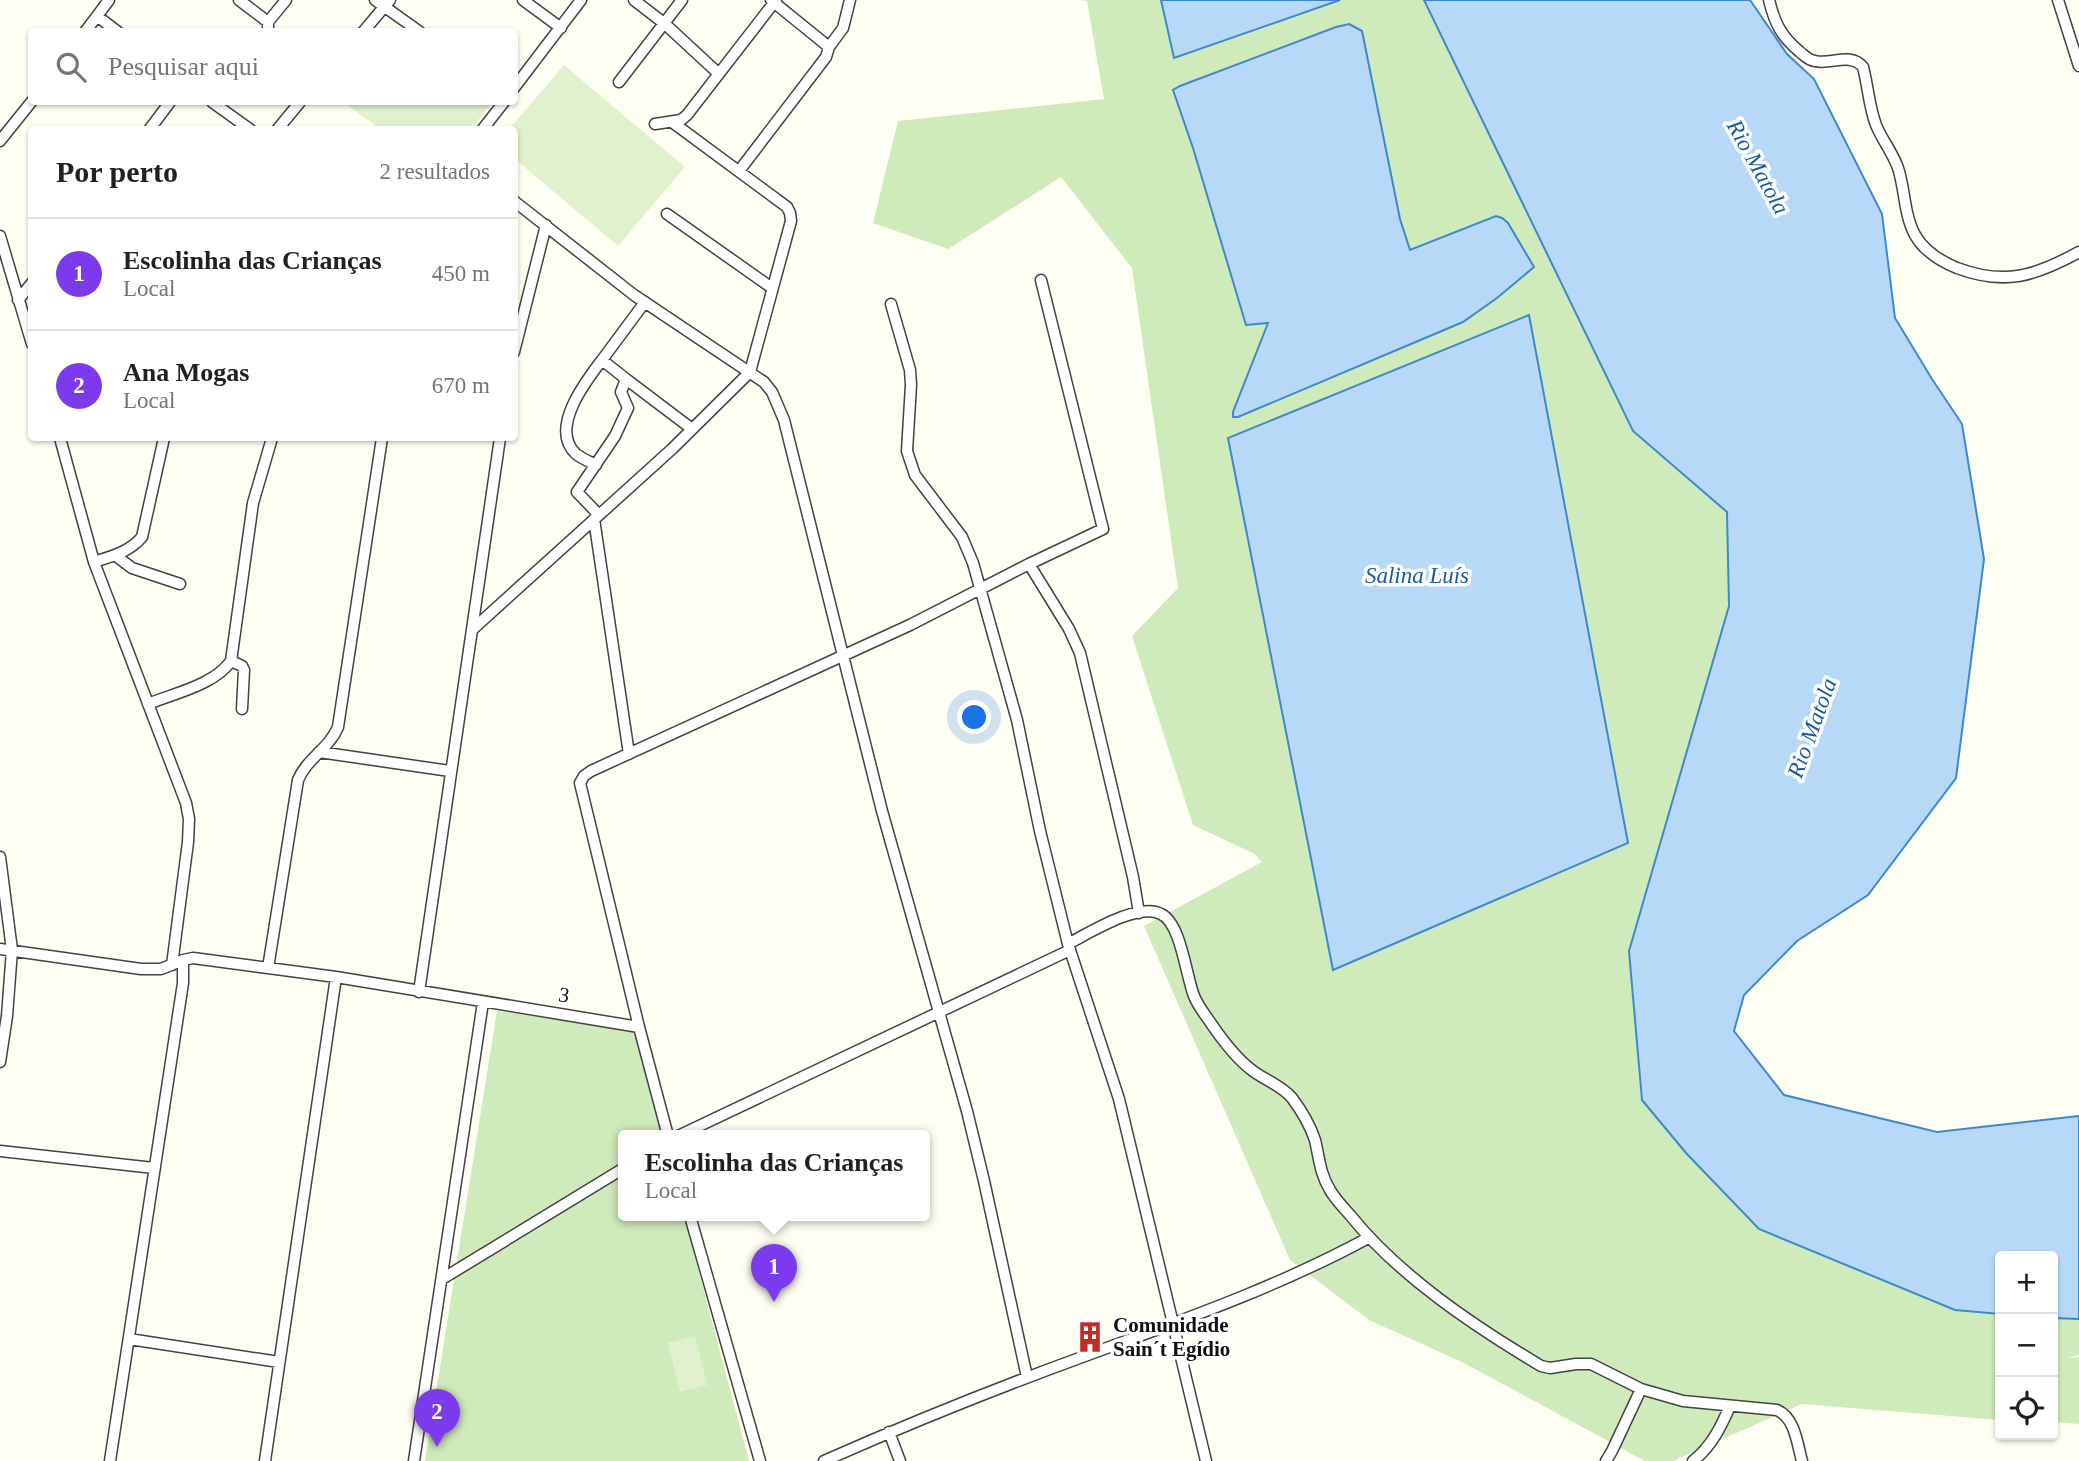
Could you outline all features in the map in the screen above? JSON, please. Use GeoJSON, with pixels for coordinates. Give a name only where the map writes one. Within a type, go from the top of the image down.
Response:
{"type":"FeatureCollection","features":[{"type":"Feature","properties":{"kind":"street"},"geometry":{"type":"LineString","coordinates":[[88,28],[109,0]]}},
{"type":"Feature","properties":{"kind":"street"},"geometry":{"type":"LineString","coordinates":[[239,0],[268,27],[286,0]]}},
{"type":"Feature","properties":{"kind":"street"},"geometry":{"type":"LineString","coordinates":[[523,0],[561,28]]}},
{"type":"Feature","properties":{"kind":"street"},"geometry":{"type":"LineString","coordinates":[[518,83],[581,0]]}},
{"type":"Feature","properties":{"kind":"street"},"geometry":{"type":"LineString","coordinates":[[634,0],[665,24],[719,74]]}},
{"type":"Feature","properties":{"kind":"street"},"geometry":{"type":"LineString","coordinates":[[619,82],[682,0]]}},
{"type":"Feature","properties":{"kind":"street"},"geometry":{"type":"LineString","coordinates":[[739,171],[826,57],[829,47],[843,28],[850,0]]}},
{"type":"Feature","properties":{"kind":"street"},"geometry":{"type":"LineString","coordinates":[[1769,0],[1779,30],[1810,60],[1823,62],[1851,59],[1863,67],[1874,121],[1897,164],[1910,222],[1916,236],[1929,253],[1970,273],[1990,278],[2009,278],[2055,265],[2079,252]]}},
{"type":"Feature","properties":{"kind":"street"},"geometry":{"type":"LineString","coordinates":[[2058,0],[2079,66]]}},
{"type":"Feature","properties":{"kind":"street"},"geometry":{"type":"LineString","coordinates":[[655,124],[681,120],[687,115],[774,1],[829,47]]}},
{"type":"Feature","properties":{"kind":"street"},"geometry":{"type":"LineString","coordinates":[[366,28],[383,2],[415,28]]}},
{"type":"Feature","properties":{"kind":"street"},"geometry":{"type":"LineString","coordinates":[[97,16],[113,28]]}},
{"type":"Feature","properties":{"kind":"street"},"geometry":{"type":"LineString","coordinates":[[0,141],[29,105]]}},
{"type":"Feature","properties":{"kind":"street"},"geometry":{"type":"LineString","coordinates":[[152,126],[168,105]]}},
{"type":"Feature","properties":{"kind":"street"},"geometry":{"type":"LineString","coordinates":[[216,105],[245,126]]}},
{"type":"Feature","properties":{"kind":"street"},"geometry":{"type":"LineString","coordinates":[[279,126],[297,105]]}},
{"type":"Feature","properties":{"kind":"street"},"geometry":{"type":"LineString","coordinates":[[485,126],[502,105]]}},
{"type":"Feature","properties":{"kind":"street"},"geometry":{"type":"LineString","coordinates":[[473,629],[692,429],[750,372],[791,222],[790,212],[672,122]]}},
{"type":"Feature","properties":{"kind":"street"},"geometry":{"type":"LineString","coordinates":[[518,204],[645,302],[764,382],[772,392],[784,420],[842,655],[984,1181],[1027,1377]]}},
{"type":"Feature","properties":{"kind":"street"},"geometry":{"type":"LineString","coordinates":[[667,214],[772,288]]}},
{"type":"Feature","properties":{"kind":"street"},"geometry":{"type":"LineString","coordinates":[[518,336],[546,225]]}},
{"type":"Feature","properties":{"kind":"street"},"geometry":{"type":"LineString","coordinates":[[0,236],[28,331]]}},
{"type":"Feature","properties":{"kind":"street"},"geometry":{"type":"LineString","coordinates":[[666,1130],[580,783],[591,771],[910,625],[1103,528],[1041,280]]}},
{"type":"Feature","properties":{"kind":"street"},"geometry":{"type":"LineString","coordinates":[[18,300],[28,288]]}},
{"type":"Feature","properties":{"kind":"street"},"geometry":{"type":"LineString","coordinates":[[596,465],[575,453],[566,435],[566,424],[576,400],[645,302]]}},
{"type":"Feature","properties":{"kind":"street"},"geometry":{"type":"LineString","coordinates":[[891,304],[910,370],[907,452],[915,475],[962,537],[973,563],[1017,720],[1069,947],[1119,1099],[1206,1461]]}},
{"type":"Feature","properties":{"kind":"street"},"geometry":{"type":"LineString","coordinates":[[602,360],[692,429]]}},
{"type":"Feature","properties":{"kind":"street"},"geometry":{"type":"LineString","coordinates":[[626,379],[621,392],[628,408],[615,436],[577,492],[597,517],[629,754]]}},
{"type":"Feature","properties":{"kind":"street"},"geometry":{"type":"LineString","coordinates":[[61,441],[94,562],[178,779],[189,819],[172,965]]}},
{"type":"Feature","properties":{"kind":"street"},"geometry":{"type":"LineString","coordinates":[[94,562],[134,546],[142,537],[163,441]]}},
{"type":"Feature","properties":{"kind":"street"},"geometry":{"type":"LineString","coordinates":[[148,704],[211,678],[224,671],[231,661],[253,503],[271,441]]}},
{"type":"Feature","properties":{"kind":"street"},"geometry":{"type":"LineString","coordinates":[[268,968],[298,780],[308,762],[332,741],[338,727],[382,441]]}},
{"type":"Feature","properties":{"kind":"street"},"geometry":{"type":"LineString","coordinates":[[419,992],[500,441]]}},
{"type":"Feature","properties":{"kind":"street"},"geometry":{"type":"LineString","coordinates":[[116,555],[132,568],[180,584]]}},
{"type":"Feature","properties":{"kind":"street"},"geometry":{"type":"LineString","coordinates":[[1029,564],[1063,617],[1080,653],[1133,877],[1139,913]]}},
{"type":"Feature","properties":{"kind":"street"},"geometry":{"type":"LineString","coordinates":[[231,661],[242,666],[244,670],[242,709]]}},
{"type":"Feature","properties":{"kind":"street"},"geometry":{"type":"LineString","coordinates":[[319,752],[450,771]]}},
{"type":"Feature","properties":{"kind":"street"},"geometry":{"type":"LineString","coordinates":[[0,857],[12,950],[0,1062]]}},
{"type":"Feature","properties":{"kind":"street"},"geometry":{"type":"LineString","coordinates":[[691,1130],[1069,947],[1107,923],[1126,915],[1152,911],[1163,914],[1170,921],[1195,997],[1207,1018],[1249,1069],[1288,1093],[1293,1099],[1310,1126],[1322,1174],[1330,1191],[1368,1238],[1469,1321],[1541,1366],[1550,1368],[1591,1364],[1641,1389],[1683,1401],[1777,1410],[1784,1413],[1791,1422],[1802,1461]]}},
{"type":"Feature","properties":{"kind":"street"},"geometry":{"type":"LineString","coordinates":[[0,949],[141,970],[161,969],[183,960],[183,983],[110,1461]]}},
{"type":"Feature","properties":{"kind":"street","name":"3"},"geometry":{"type":"LineString","coordinates":[[183,960],[193,958],[336,977],[639,1027]]}},
{"type":"Feature","properties":{"kind":"street"},"geometry":{"type":"LineString","coordinates":[[265,1461],[336,977]]}},
{"type":"Feature","properties":{"kind":"street"},"geometry":{"type":"LineString","coordinates":[[414,1461],[484,1002]]}},
{"type":"Feature","properties":{"kind":"street"},"geometry":{"type":"LineString","coordinates":[[0,1151],[154,1168]]}},
{"type":"Feature","properties":{"kind":"street"},"geometry":{"type":"LineString","coordinates":[[442,1279],[618,1172]]}},
{"type":"Feature","properties":{"kind":"street"},"geometry":{"type":"LineString","coordinates":[[691,1221],[760,1461]]}},
{"type":"Feature","properties":{"kind":"street"},"geometry":{"type":"LineString","coordinates":[[824,1461],[1027,1377],[1172,1324],[1323,1263],[1368,1238]]}},
{"type":"Feature","properties":{"kind":"street"},"geometry":{"type":"LineString","coordinates":[[129,1339],[279,1362]]}},
{"type":"Feature","properties":{"kind":"street"},"geometry":{"type":"LineString","coordinates":[[1605,1461],[1641,1389]]}},
{"type":"Feature","properties":{"kind":"street"},"geometry":{"type":"LineString","coordinates":[[1693,1461],[1712,1441],[1730,1406]]}},
{"type":"Feature","properties":{"kind":"street"},"geometry":{"type":"LineString","coordinates":[[889,1432],[900,1461]]}},
{"type":"Feature","properties":{"kind":"green space"},"geometry":{"type":"Polygon","coordinates":[[[1080,0],[1424,0],[1633,431],[1727,512],[1729,606],[1629,951],[1641,1100],[1759,1229],[1955,1310],[1995,1314],[1995,1420],[1802,1404],[1673,1461],[1645,1461],[1464,1363],[1369,1320],[1290,1260],[1144,926],[1262,862],[1255,854],[1193,825],[1132,636],[1178,588],[1132,268],[1061,177],[948,249],[873,223],[898,121],[1104,99],[1087,1],[1080,0]]]}},
{"type":"Feature","properties":{"kind":"green space"},"geometry":{"type":"Polygon","coordinates":[[[564,65],[685,167],[618,246],[518,162],[518,126],[512,126],[564,65]]]}},
{"type":"Feature","properties":{"kind":"green space"},"geometry":{"type":"Polygon","coordinates":[[[347,105],[490,105],[474,126],[376,126],[347,105]]]}},
{"type":"Feature","properties":{"kind":"green space"},"geometry":{"type":"Polygon","coordinates":[[[497,1011],[632,1030],[636,1036],[660,1130],[618,1130],[618,1221],[685,1221],[749,1461],[425,1461],[497,1011]]]}},
{"type":"Feature","properties":{"kind":"green space"},"geometry":{"type":"Polygon","coordinates":[[[2058,1318],[2079,1319],[2079,1355],[2067,1358],[2079,1357],[2079,1424],[2058,1422],[2058,1318]]]}},
{"type":"Feature","properties":{"kind":"green space"},"geometry":{"type":"Polygon","coordinates":[[[695,1336],[707,1385],[680,1392],[668,1343],[695,1336]]]}},
{"type":"Feature","properties":{"kind":"water"},"geometry":{"type":"Polygon","coordinates":[[[1161,0],[1340,0],[1174,58],[1161,0]]]}},
{"type":"Feature","properties":{"kind":"water","name":"Rio Matola"},"geometry":{"type":"Polygon","coordinates":[[[1424,0],[1750,0],[1787,54],[1814,79],[1882,214],[1895,318],[1962,424],[1984,559],[1956,778],[1868,895],[1797,941],[1744,995],[1734,1031],[1784,1095],[1937,1132],[2079,1116],[2079,1319],[2058,1318],[2058,1251],[1995,1251],[1995,1314],[1955,1310],[1759,1229],[1686,1153],[1642,1100],[1629,951],[1729,606],[1727,512],[1633,431],[1424,0]]]}},
{"type":"Feature","properties":{"kind":"water"},"geometry":{"type":"Polygon","coordinates":[[[1349,24],[1362,31],[1400,219],[1410,250],[1496,216],[1508,223],[1534,267],[1463,322],[1233,417],[1268,323],[1246,325],[1173,90],[1349,24]]]}},
{"type":"Feature","properties":{"kind":"water","name":"Salina Luís"},"geometry":{"type":"Polygon","coordinates":[[[1529,315],[1628,843],[1333,970],[1228,438],[1529,315]]]}},
{"type":"Feature","properties":{"kind":"place","name":"Escolinha das Crianças"},"geometry":{"type":"Point","coordinates":[774,1302]}},
{"type":"Feature","properties":{"kind":"place","name":"Comunidade Sain´t Egídio"},"geometry":{"type":"Point","coordinates":[1090,1337]}},
{"type":"Feature","properties":{"kind":"place","name":"Ana Mogas"},"geometry":{"type":"Point","coordinates":[437,1447]}}]}
